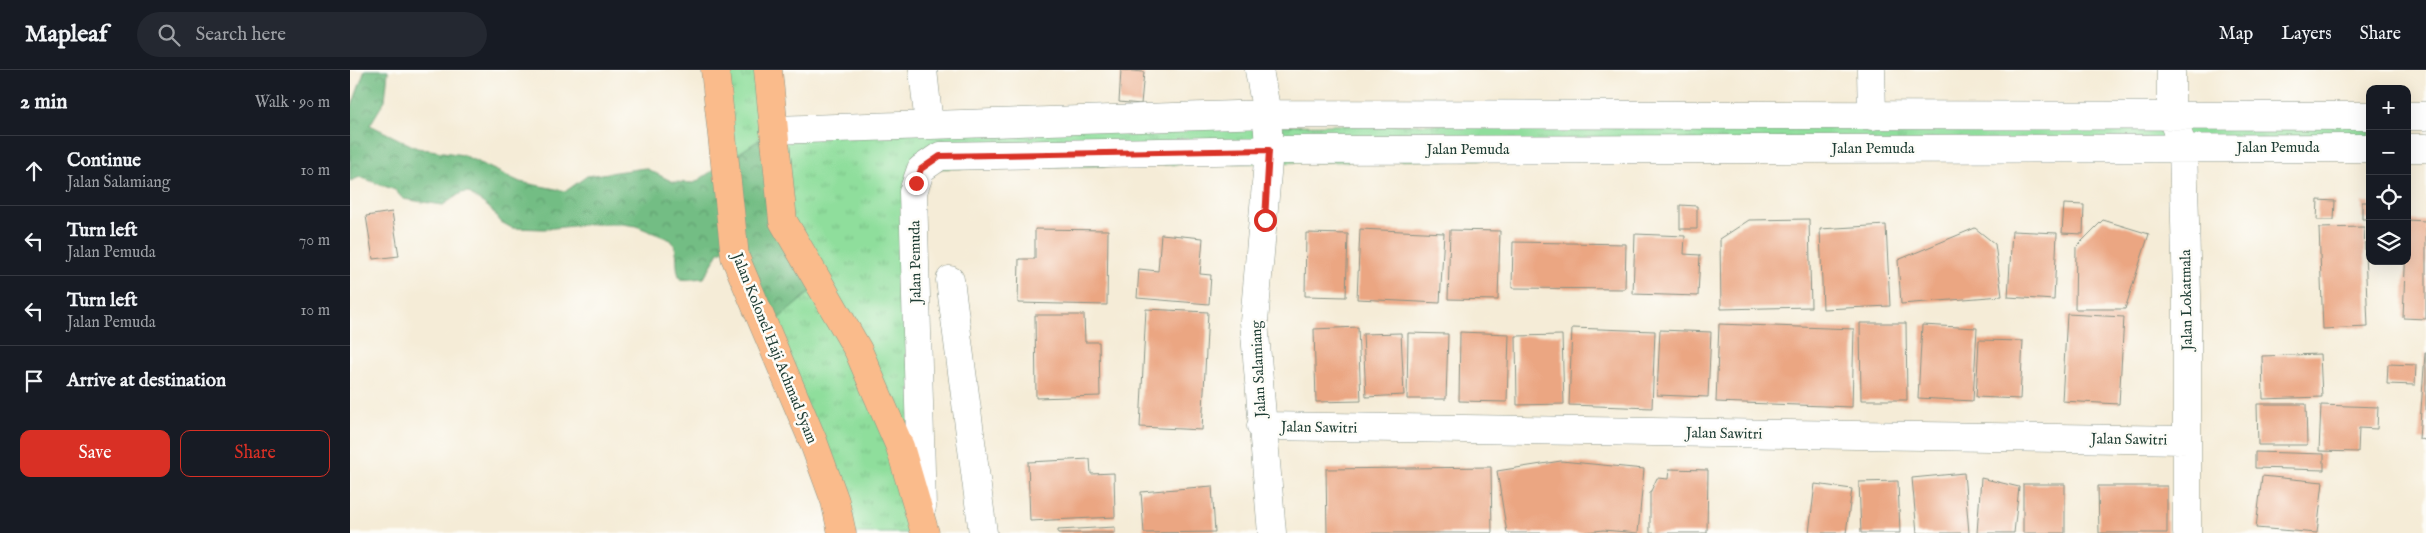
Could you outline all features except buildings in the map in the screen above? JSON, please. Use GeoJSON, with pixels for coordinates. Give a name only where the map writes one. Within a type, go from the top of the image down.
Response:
{"type":"FeatureCollection","features":[{"type":"Feature","properties":{"kind":"main road","name":"Jalan Kolonel Haji Achmad Syam"},"geometry":{"type":"LineString","coordinates":[[715,70],[735,257],[813,441],[835,501],[842,533]]}},
{"type":"Feature","properties":{"kind":"main road"},"geometry":{"type":"LineString","coordinates":[[768,70],[783,221],[858,350],[900,447],[923,526]]}},
{"type":"Feature","properties":{"kind":"street"},"geometry":{"type":"LineString","coordinates":[[923,70],[930,125]]}},
{"type":"Feature","properties":{"kind":"street","name":"Jalan Salamiang"},"geometry":{"type":"LineString","coordinates":[[1258,70],[1267,114],[1269,150],[1265,220],[1254,322],[1261,426],[1272,533]]}},
{"type":"Feature","properties":{"kind":"street"},"geometry":{"type":"LineString","coordinates":[[1871,70],[1872,116]]}},
{"type":"Feature","properties":{"kind":"street","name":"Jalan Lokatmala"},"geometry":{"type":"LineString","coordinates":[[2171,70],[2171,115],[2182,148],[2187,295],[2187,533]]}},
{"type":"Feature","properties":{"kind":"street","name":"Jalan Pemuda"},"geometry":{"type":"LineString","coordinates":[[774,130],[1267,114],[2366,116]]}},
{"type":"Feature","properties":{"kind":"street"},"geometry":{"type":"LineString","coordinates":[[2411,116],[2426,116]]}},
{"type":"Feature","properties":{"kind":"street","name":"Jalan Pemuda"},"geometry":{"type":"LineString","coordinates":[[923,526],[913,192],[921,169],[940,156],[1269,150],[2366,148]]}},
{"type":"Feature","properties":{"kind":"street"},"geometry":{"type":"LineString","coordinates":[[2411,148],[2426,148]]}},
{"type":"Feature","properties":{"kind":"street"},"geometry":{"type":"LineString","coordinates":[[950,280],[983,533]]}},
{"type":"Feature","properties":{"kind":"street","name":"Jalan Sawitri"},"geometry":{"type":"LineString","coordinates":[[1261,426],[2187,440]]}},
{"type":"Feature","properties":{"kind":"green space"},"geometry":{"type":"Polygon","coordinates":[[[365,70],[388,70],[385,100],[370,125],[417,148],[463,155],[520,182],[566,191],[587,176],[645,168],[673,182],[694,183],[774,130],[780,191],[820,284],[766,329],[728,248],[719,252],[704,278],[681,280],[677,270],[676,249],[671,240],[636,226],[592,224],[544,229],[512,228],[501,222],[491,209],[468,192],[461,193],[443,205],[403,199],[395,190],[360,177],[350,181],[350,111],[365,70]]]}},
{"type":"Feature","properties":{"kind":"green space"},"geometry":{"type":"Polygon","coordinates":[[[715,70],[767,70],[774,130],[2366,116],[2366,148],[2183,147],[921,169],[925,533],[842,533],[735,257],[715,70]]]}},
{"type":"Feature","properties":{"kind":"route"},"geometry":{"type":"LineString","coordinates":[[916,183],[921,169],[940,156],[998,153],[1269,150],[1265,220]]}}]}
